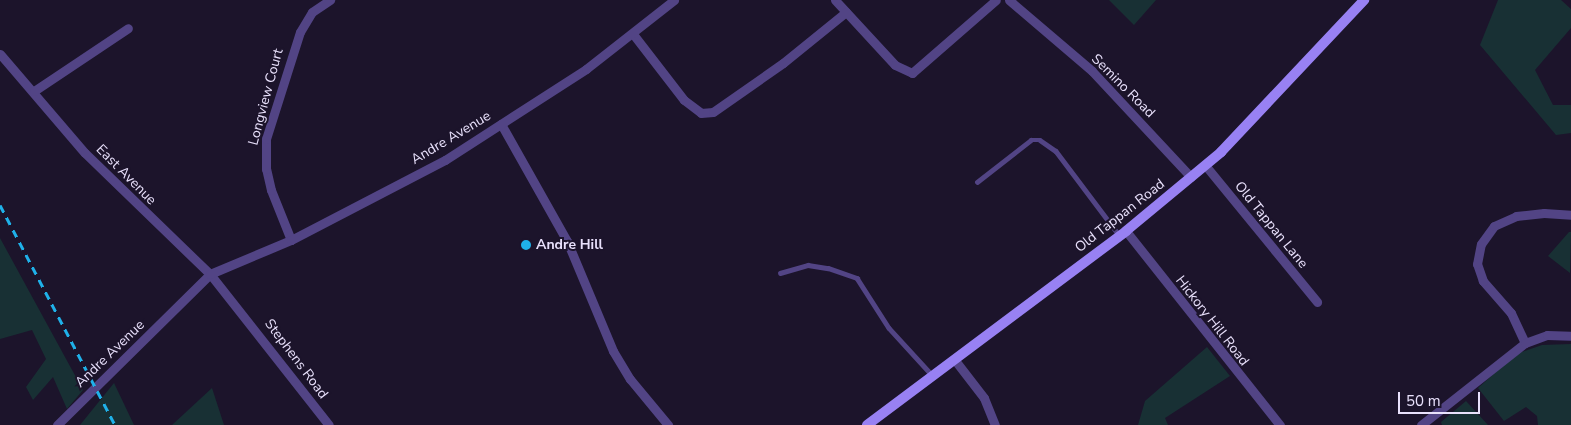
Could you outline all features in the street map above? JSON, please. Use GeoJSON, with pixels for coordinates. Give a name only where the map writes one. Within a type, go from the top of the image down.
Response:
{"type":"FeatureCollection","features":[{"type":"Feature","properties":{"kind":"main road","name":"Old Tappan Road"},"geometry":{"type":"LineString","coordinates":[[867,425],[1123,233],[1205,166],[1249,126],[1364,0]]}},
{"type":"Feature","properties":{"kind":"street","name":"Longview Court"},"geometry":{"type":"LineString","coordinates":[[291,240],[271,190],[266,139],[300,32],[312,12],[330,0]]}},
{"type":"Feature","properties":{"kind":"street"},"geometry":{"type":"LineString","coordinates":[[674,0],[633,34],[691,107],[701,113],[713,112],[783,63],[846,12]]}},
{"type":"Feature","properties":{"kind":"street"},"geometry":{"type":"LineString","coordinates":[[835,0],[895,65],[912,73],[996,0]]}},
{"type":"Feature","properties":{"kind":"street","name":"Semino Road"},"geometry":{"type":"LineString","coordinates":[[1009,0],[1092,71],[1191,177]]}},
{"type":"Feature","properties":{"kind":"street"},"geometry":{"type":"LineString","coordinates":[[34,91],[128,28]]}},
{"type":"Feature","properties":{"kind":"street","name":"Andre Avenue"},"geometry":{"type":"LineString","coordinates":[[58,425],[210,274],[291,240],[445,160],[633,34]]}},
{"type":"Feature","properties":{"kind":"street","name":"East Avenue"},"geometry":{"type":"LineString","coordinates":[[0,54],[34,91],[91,160],[210,274],[241,310]]}},
{"type":"Feature","properties":{"kind":"street"},"geometry":{"type":"LineString","coordinates":[[501,124],[566,241],[612,351],[630,379],[668,425]]}},
{"type":"Feature","properties":{"kind":"street","name":"Old Tappan Lane"},"geometry":{"type":"LineString","coordinates":[[1205,166],[1317,302]]}},
{"type":"Feature","properties":{"kind":"street"},"geometry":{"type":"LineString","coordinates":[[1525,343],[1511,313],[1483,282],[1477,264],[1481,244],[1494,226],[1516,216],[1544,213],[1571,215]]}},
{"type":"Feature","properties":{"kind":"street","name":"Hickory Hill Road"},"geometry":{"type":"LineString","coordinates":[[1123,233],[1280,425]]}},
{"type":"Feature","properties":{"kind":"street","name":"Stephens Road"},"geometry":{"type":"LineString","coordinates":[[241,310],[329,425]]}},
{"type":"Feature","properties":{"kind":"street"},"geometry":{"type":"LineString","coordinates":[[1421,425],[1525,343],[1548,336],[1571,336]]}},
{"type":"Feature","properties":{"kind":"street"},"geometry":{"type":"LineString","coordinates":[[954,359],[984,398],[995,425]]}},
{"type":"Feature","properties":{"kind":"lane"},"geometry":{"type":"LineString","coordinates":[[977,182],[1031,140],[1040,140],[1056,151],[1123,233]]}},
{"type":"Feature","properties":{"kind":"lane"},"geometry":{"type":"LineString","coordinates":[[780,273],[808,265],[828,268],[857,278],[889,328],[932,375]]}},
{"type":"Feature","properties":{"kind":"green space"},"geometry":{"type":"Polygon","coordinates":[[[1109,0],[1156,0],[1134,25],[1109,0]]]}},
{"type":"Feature","properties":{"kind":"green space"},"geometry":{"type":"Polygon","coordinates":[[[1498,0],[1561,0],[1571,9],[1571,28],[1535,70],[1553,105],[1571,105],[1571,133],[1556,135],[1480,45],[1498,0]]]}},
{"type":"Feature","properties":{"kind":"green space"},"geometry":{"type":"Polygon","coordinates":[[[1571,232],[1570,273],[1548,256],[1571,232]]]}},
{"type":"Feature","properties":{"kind":"green space"},"geometry":{"type":"Polygon","coordinates":[[[0,238],[83,390],[67,409],[53,377],[33,400],[26,387],[46,359],[32,330],[0,339],[0,238]]]}},
{"type":"Feature","properties":{"kind":"green space"},"geometry":{"type":"Polygon","coordinates":[[[1571,344],[1571,425],[1538,425],[1537,416],[1526,407],[1504,421],[1478,388],[1516,354],[1542,345],[1571,344]]]}},
{"type":"Feature","properties":{"kind":"green space"},"geometry":{"type":"Polygon","coordinates":[[[1207,347],[1230,376],[1165,418],[1168,425],[1138,425],[1145,401],[1207,347]]]}},
{"type":"Feature","properties":{"kind":"green space"},"geometry":{"type":"Polygon","coordinates":[[[114,383],[134,425],[80,425],[114,383]]]}},
{"type":"Feature","properties":{"kind":"green space"},"geometry":{"type":"Polygon","coordinates":[[[212,388],[224,425],[172,425],[212,388]]]}},
{"type":"Feature","properties":{"kind":"green space"},"geometry":{"type":"Polygon","coordinates":[[[1466,401],[1488,425],[1442,425],[1441,422],[1466,401]]]}},
{"type":"Feature","properties":{"kind":"railway"},"geometry":{"type":"LineString","coordinates":[[0,205],[115,425]]}},
{"type":"Feature","properties":{"kind":"place","name":"Andre Hill"},"geometry":{"type":"Point","coordinates":[526,245]}}]}
